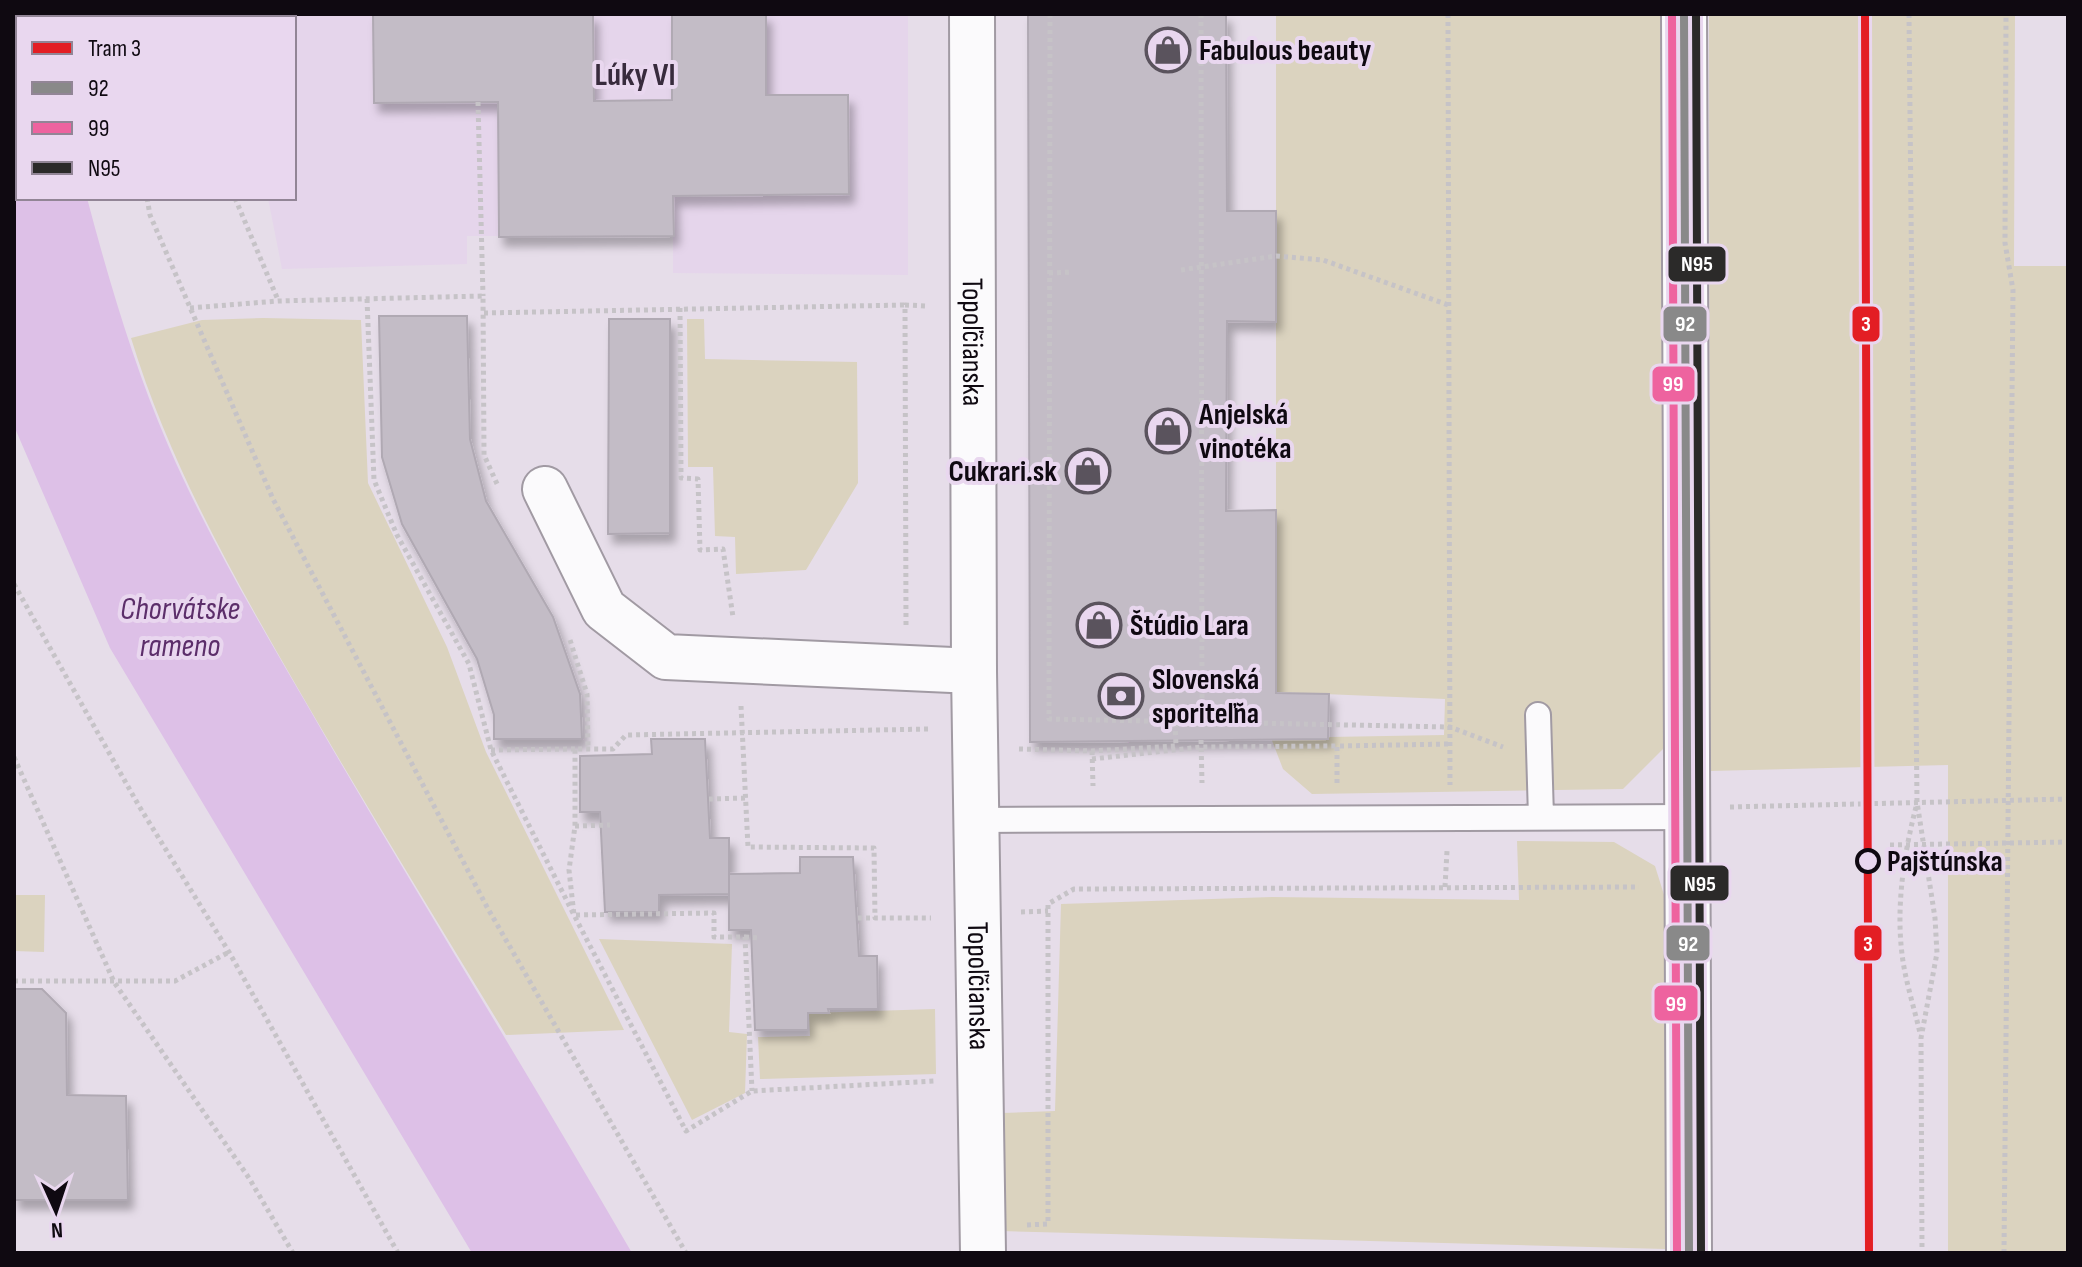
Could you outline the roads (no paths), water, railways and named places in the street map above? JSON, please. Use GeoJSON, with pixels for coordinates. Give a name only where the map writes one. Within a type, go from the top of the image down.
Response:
{"type":"FeatureCollection","features":[{"type":"Feature","properties":{"kind":"street","name":"Topoľčianska"},"geometry":{"type":"LineString","coordinates":[[972,14],[974,671],[983,1253]]}},
{"type":"Feature","properties":{"kind":"street"},"geometry":{"type":"LineString","coordinates":[[1684,14],[1689,1253]]}},
{"type":"Feature","properties":{"kind":"street"},"geometry":{"type":"LineString","coordinates":[[545,489],[604,609],[666,657],[974,671]]}},
{"type":"Feature","properties":{"kind":"lane"},"geometry":{"type":"LineString","coordinates":[[1538,715],[1541,817]]}},
{"type":"Feature","properties":{"kind":"lane"},"geometry":{"type":"LineString","coordinates":[[978,820],[1687,817]]}},
{"type":"Feature","properties":{"kind":"water","name":"Chorvátske rameno"},"geometry":{"type":"Polygon","coordinates":[[[14,14],[53,14],[16,16],[16,200],[88,200],[113,292],[144,385],[204,522],[329,743],[632,1253],[472,1253],[110,648],[14,426],[14,14]]]}},
{"type":"Feature","properties":{"kind":"tram line","name":"3"},"geometry":{"type":"LineString","coordinates":[[1865,14],[1869,1253]]}},
{"type":"Feature","properties":{"kind":"place","name":"Fabulous beauty"},"geometry":{"type":"Point","coordinates":[1168,50]}},
{"type":"Feature","properties":{"kind":"place","name":"Anjelská vinotéka"},"geometry":{"type":"Point","coordinates":[1168,431]}},
{"type":"Feature","properties":{"kind":"place","name":"Cukrari.sk"},"geometry":{"type":"Point","coordinates":[1088,471]}},
{"type":"Feature","properties":{"kind":"place","name":"Štúdio Lara"},"geometry":{"type":"Point","coordinates":[1099,625]}},
{"type":"Feature","properties":{"kind":"place","name":"Slovenská sporiteľňa"},"geometry":{"type":"Point","coordinates":[1121,696]}},
{"type":"Feature","properties":{"kind":"place","name":"Pajštúnska"},"geometry":{"type":"Point","coordinates":[1868,861]}},
{"type":"Feature","properties":{"kind":"district","name":"Lúky VI"},"geometry":{"type":"Point","coordinates":[635,74]}}]}
